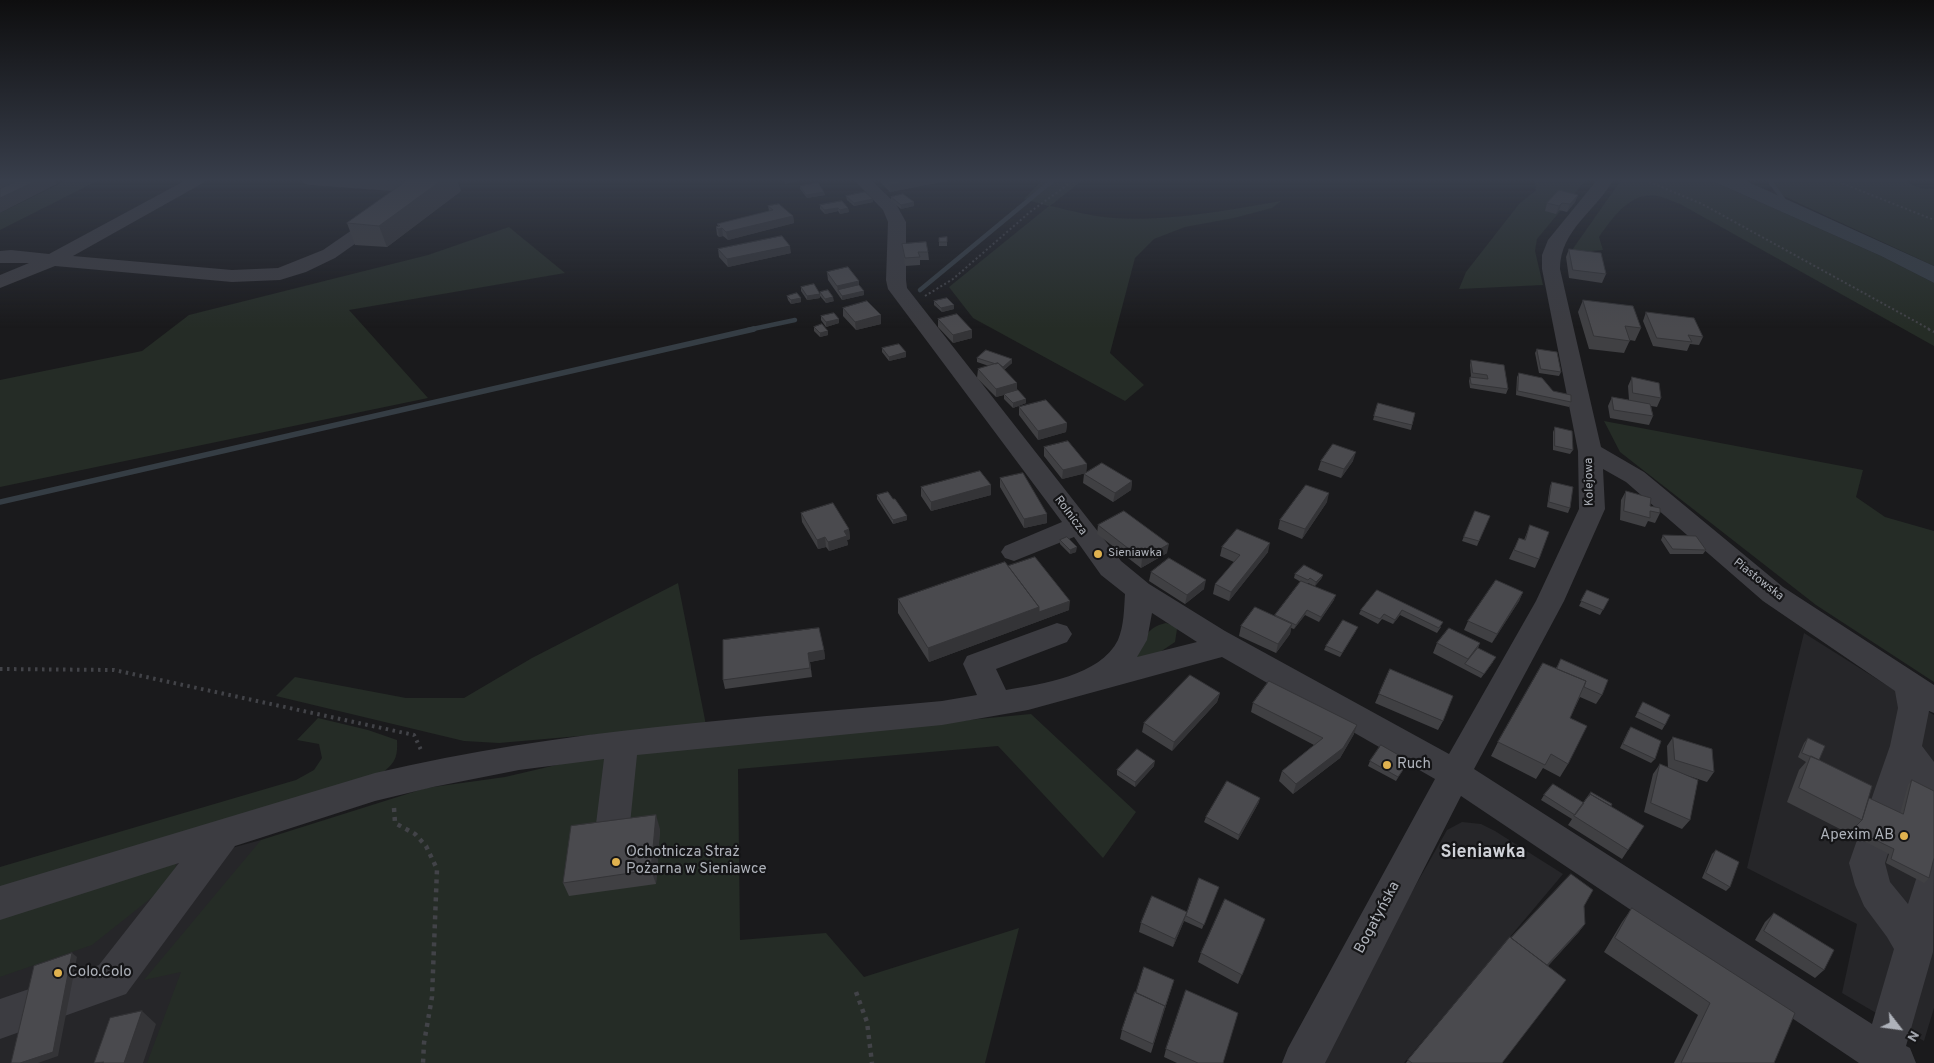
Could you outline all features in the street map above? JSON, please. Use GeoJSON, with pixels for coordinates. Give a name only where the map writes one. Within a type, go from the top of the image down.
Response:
{"type":"FeatureCollection","features":[{"type":"Feature","properties":{"kind":"street"},"geometry":{"type":"LineString","coordinates":[[0,282],[52,260],[107,230]]}},
{"type":"Feature","properties":{"kind":"street"},"geometry":{"type":"LineString","coordinates":[[0,257],[232,276],[280,274],[330,254],[364,230]]}},
{"type":"Feature","properties":{"kind":"street","name":"Rolnicza"},"geometry":{"type":"LineString","coordinates":[[897,230],[896,280],[898,289],[1077,526],[1111,568],[1139,591],[1225,645],[1455,774],[1889,1059]]}},
{"type":"Feature","properties":{"kind":"street","name":"Kolejowa"},"geometry":{"type":"LineString","coordinates":[[1455,774],[1550,601],[1592,509],[1590,451],[1551,269],[1551,255],[1557,240],[1565,230]]}},
{"type":"Feature","properties":{"kind":"street","name":"Piastowska"},"geometry":{"type":"LineString","coordinates":[[1590,451],[1635,477],[1773,594],[1922,693]]}},
{"type":"Feature","properties":{"kind":"street"},"geometry":{"type":"LineString","coordinates":[[1014,552],[1077,526]]}},
{"type":"Feature","properties":{"kind":"street"},"geometry":{"type":"LineString","coordinates":[[1093,682],[1116,664],[1133,640],[1137,628],[1139,591]]}},
{"type":"Feature","properties":{"kind":"street"},"geometry":{"type":"LineString","coordinates":[[997,703],[978,664],[1057,634]]}},
{"type":"Feature","properties":{"kind":"street"},"geometry":{"type":"LineString","coordinates":[[0,903],[395,782],[433,773],[519,757],[622,742],[942,713],[1028,698],[1225,645]]}},
{"type":"Feature","properties":{"kind":"street"},"geometry":{"type":"LineString","coordinates":[[1914,952],[1907,934],[1881,902],[1870,881],[1867,863],[1906,746],[1914,708],[1922,693]]}},
{"type":"Feature","properties":{"kind":"street"},"geometry":{"type":"LineString","coordinates":[[612,824],[622,742]]}},
{"type":"Feature","properties":{"kind":"street"},"geometry":{"type":"LineString","coordinates":[[1906,746],[1912,760],[1934,784]]}},
{"type":"Feature","properties":{"kind":"street","name":"Bogatyńska"},"geometry":{"type":"LineString","coordinates":[[1303,1063],[1455,774]]}},
{"type":"Feature","properties":{"kind":"street"},"geometry":{"type":"LineString","coordinates":[[0,1019],[112,980],[223,834]]}},
{"type":"Feature","properties":{"kind":"street"},"geometry":{"type":"LineString","coordinates":[[1889,1059],[1934,876]]}},
{"type":"Feature","properties":{"kind":"path"},"geometry":{"type":"LineString","coordinates":[[907,300],[928,296],[953,279],[1010,230]]}},
{"type":"Feature","properties":{"kind":"path"},"geometry":{"type":"LineString","coordinates":[[1748,230],[1934,332]]}},
{"type":"Feature","properties":{"kind":"path"},"geometry":{"type":"LineString","coordinates":[[0,669],[114,670],[414,735],[433,773]]}},
{"type":"Feature","properties":{"kind":"path"},"geometry":{"type":"LineString","coordinates":[[395,782],[395,823],[415,834],[426,846],[437,869],[432,997],[424,1043],[423,1063]]}},
{"type":"Feature","properties":{"kind":"path"},"geometry":{"type":"LineString","coordinates":[[856,992],[867,1022],[872,1063]]}},
{"type":"Feature","properties":{"kind":"shaded area"},"geometry":{"type":"Polygon","coordinates":[[[501,230],[512,230],[565,273],[349,310],[428,398],[0,487],[0,380],[142,351],[189,315],[428,255],[501,230]]]}},
{"type":"Feature","properties":{"kind":"shaded area"},"geometry":{"type":"Polygon","coordinates":[[[1020,230],[1178,230],[1154,239],[1135,258],[1110,353],[1144,385],[1125,401],[973,318],[949,287],[1020,230]]]}},
{"type":"Feature","properties":{"kind":"shaded area"},"geometry":{"type":"Polygon","coordinates":[[[1499,230],[1545,230],[1537,239],[1535,251],[1543,285],[1459,289],[1466,272],[1499,230]]]}},
{"type":"Feature","properties":{"kind":"shaded area"},"geometry":{"type":"Polygon","coordinates":[[[1586,230],[1604,230],[1599,237],[1603,250],[1570,253],[1586,230]]]}},
{"type":"Feature","properties":{"kind":"shaded area"},"geometry":{"type":"Polygon","coordinates":[[[1726,230],[1822,230],[1881,256],[1934,283],[1934,346],[1726,230]]]}},
{"type":"Feature","properties":{"kind":"shaded area"},"geometry":{"type":"Polygon","coordinates":[[[1822,230],[1854,230],[1934,266],[1934,283],[1881,256],[1822,230]]]}},
{"type":"Feature","properties":{"kind":"shaded area"},"geometry":{"type":"Polygon","coordinates":[[[1856,230],[1934,230],[1934,266],[1856,230]]]}},
{"type":"Feature","properties":{"kind":"shaded area"},"geometry":{"type":"Polygon","coordinates":[[[1604,421],[1863,470],[1856,497],[1885,517],[1934,531],[1934,682],[1816,605],[1620,452],[1604,421]]]}},
{"type":"Feature","properties":{"kind":"shaded area"},"geometry":{"type":"Polygon","coordinates":[[[678,583],[706,725],[499,743],[464,741],[276,696],[295,677],[406,698],[464,698],[532,658],[678,583]]]}},
{"type":"Feature","properties":{"kind":"shaded area"},"geometry":{"type":"Polygon","coordinates":[[[1166,623],[1175,626],[1177,629],[1175,642],[1160,652],[1135,662],[1145,637],[1153,628],[1166,623]]]}},
{"type":"Feature","properties":{"kind":"shaded area"},"geometry":{"type":"Polygon","coordinates":[[[1804,633],[1934,715],[1934,1008],[1924,1041],[1842,993],[1857,924],[1747,868],[1804,633]]]}},
{"type":"Feature","properties":{"kind":"shaded area"},"geometry":{"type":"Polygon","coordinates":[[[1031,714],[1136,812],[1103,858],[998,746],[738,769],[740,940],[826,933],[864,977],[1019,928],[985,1063],[147,1063],[181,972],[144,980],[261,840],[426,788],[505,777],[599,755],[1031,714]]]}},
{"type":"Feature","properties":{"kind":"shaded area"},"geometry":{"type":"Polygon","coordinates":[[[318,718],[368,730],[397,740],[397,752],[394,761],[379,776],[0,895],[0,867],[296,780],[314,770],[322,758],[319,744],[297,740],[318,718]]]}},
{"type":"Feature","properties":{"kind":"shaded area"},"geometry":{"type":"Polygon","coordinates":[[[1462,822],[1481,824],[1495,831],[1563,874],[1404,1063],[1315,1063],[1447,830],[1462,822]]]}},
{"type":"Feature","properties":{"kind":"shaded area"},"geometry":{"type":"Polygon","coordinates":[[[261,840],[252,891],[163,1063],[0,1063],[0,919],[176,863],[261,840]]]}},
{"type":"Feature","properties":{"kind":"shaded area"},"geometry":{"type":"Polygon","coordinates":[[[176,863],[175,879],[92,945],[0,977],[0,919],[176,863]]]}},
{"type":"Feature","properties":{"kind":"building"},"geometry":{"type":"Polygon","coordinates":[[[782,236],[790,246],[727,259],[718,249],[782,236]]]}},
{"type":"Feature","properties":{"kind":"building"},"geometry":{"type":"Polygon","coordinates":[[[947,237],[947,242],[939,242],[939,238],[947,237]]]}},
{"type":"Feature","properties":{"kind":"building"},"geometry":{"type":"Polygon","coordinates":[[[926,242],[928,252],[918,252],[920,257],[905,258],[902,244],[926,242]]]}},
{"type":"Feature","properties":{"kind":"building"},"geometry":{"type":"Polygon","coordinates":[[[1569,249],[1601,253],[1606,274],[1573,270],[1569,249]]]}},
{"type":"Feature","properties":{"kind":"building"},"geometry":{"type":"Polygon","coordinates":[[[848,267],[859,281],[837,286],[827,272],[848,267]]]}},
{"type":"Feature","properties":{"kind":"building"},"geometry":{"type":"Polygon","coordinates":[[[814,284],[820,294],[807,296],[801,287],[814,284]]]}},
{"type":"Feature","properties":{"kind":"building"},"geometry":{"type":"Polygon","coordinates":[[[859,285],[864,291],[842,296],[838,290],[859,285]]]}},
{"type":"Feature","properties":{"kind":"building"},"geometry":{"type":"Polygon","coordinates":[[[828,290],[833,297],[825,299],[820,292],[828,290]]]}},
{"type":"Feature","properties":{"kind":"building"},"geometry":{"type":"Polygon","coordinates":[[[797,293],[801,298],[791,300],[787,296],[797,293]]]}},
{"type":"Feature","properties":{"kind":"building"},"geometry":{"type":"Polygon","coordinates":[[[947,298],[954,305],[941,308],[934,301],[947,298]]]}},
{"type":"Feature","properties":{"kind":"building"},"geometry":{"type":"Polygon","coordinates":[[[1583,300],[1633,306],[1641,328],[1625,326],[1630,341],[1594,336],[1583,300]]]}},
{"type":"Feature","properties":{"kind":"building"},"geometry":{"type":"Polygon","coordinates":[[[867,301],[881,315],[855,322],[843,308],[867,301]]]}},
{"type":"Feature","properties":{"kind":"building"},"geometry":{"type":"Polygon","coordinates":[[[1646,312],[1694,318],[1703,337],[1688,335],[1692,342],[1657,338],[1646,312]]]}},
{"type":"Feature","properties":{"kind":"building"},"geometry":{"type":"Polygon","coordinates":[[[834,313],[839,319],[826,322],[821,316],[834,313]]]}},
{"type":"Feature","properties":{"kind":"building"},"geometry":{"type":"Polygon","coordinates":[[[957,314],[972,330],[953,335],[938,319],[957,314]]]}},
{"type":"Feature","properties":{"kind":"building"},"geometry":{"type":"Polygon","coordinates":[[[822,324],[828,331],[820,333],[814,327],[822,324]]]}},
{"type":"Feature","properties":{"kind":"building"},"geometry":{"type":"Polygon","coordinates":[[[899,344],[906,352],[889,357],[882,348],[899,344]]]}},
{"type":"Feature","properties":{"kind":"building"},"geometry":{"type":"Polygon","coordinates":[[[1537,349],[1557,352],[1561,372],[1541,369],[1537,349]]]}},
{"type":"Feature","properties":{"kind":"building"},"geometry":{"type":"Polygon","coordinates":[[[986,350],[1012,359],[1003,367],[998,363],[977,358],[986,350]]]}},
{"type":"Feature","properties":{"kind":"building"},"geometry":{"type":"Polygon","coordinates":[[[1471,360],[1504,365],[1508,389],[1471,384],[1470,377],[1488,379],[1487,375],[1473,373],[1471,360]]]}},
{"type":"Feature","properties":{"kind":"building"},"geometry":{"type":"Polygon","coordinates":[[[998,363],[1017,383],[996,389],[978,369],[998,363]]]}},
{"type":"Feature","properties":{"kind":"building"},"geometry":{"type":"Polygon","coordinates":[[[1519,373],[1542,378],[1553,391],[1571,395],[1571,402],[1518,391],[1519,373]]]}},
{"type":"Feature","properties":{"kind":"building"},"geometry":{"type":"Polygon","coordinates":[[[1632,377],[1659,383],[1661,398],[1633,393],[1632,377]]]}},
{"type":"Feature","properties":{"kind":"building"},"geometry":{"type":"Polygon","coordinates":[[[1018,390],[1026,399],[1013,403],[1004,394],[1018,390]]]}},
{"type":"Feature","properties":{"kind":"building"},"geometry":{"type":"Polygon","coordinates":[[[1612,397],[1650,404],[1653,416],[1614,410],[1612,397]]]}},
{"type":"Feature","properties":{"kind":"building"},"geometry":{"type":"Polygon","coordinates":[[[1046,400],[1067,423],[1038,431],[1019,407],[1046,400]]]}},
{"type":"Feature","properties":{"kind":"building"},"geometry":{"type":"Polygon","coordinates":[[[1378,403],[1415,413],[1412,425],[1374,416],[1378,403]]]}},
{"type":"Feature","properties":{"kind":"building"},"geometry":{"type":"Polygon","coordinates":[[[1555,427],[1572,431],[1573,450],[1555,446],[1555,427]]]}},
{"type":"Feature","properties":{"kind":"building"},"geometry":{"type":"Polygon","coordinates":[[[1068,441],[1087,464],[1063,470],[1044,447],[1068,441]]]}},
{"type":"Feature","properties":{"kind":"building"},"geometry":{"type":"Polygon","coordinates":[[[1333,444],[1356,452],[1344,469],[1321,461],[1333,444]]]}},
{"type":"Feature","properties":{"kind":"building"},"geometry":{"type":"Polygon","coordinates":[[[1102,463],[1132,481],[1115,493],[1084,474],[1102,463]]]}},
{"type":"Feature","properties":{"kind":"building"},"geometry":{"type":"Polygon","coordinates":[[[980,471],[991,485],[931,502],[921,487],[980,471]]]}},
{"type":"Feature","properties":{"kind":"building"},"geometry":{"type":"Polygon","coordinates":[[[1023,473],[1047,514],[1024,519],[1000,478],[1023,473]]]}},
{"type":"Feature","properties":{"kind":"building"},"geometry":{"type":"Polygon","coordinates":[[[1552,482],[1573,487],[1570,508],[1549,502],[1552,482]]]}},
{"type":"Feature","properties":{"kind":"building"},"geometry":{"type":"Polygon","coordinates":[[[1306,485],[1329,493],[1305,529],[1280,520],[1306,485]]]}},
{"type":"Feature","properties":{"kind":"building"},"geometry":{"type":"Polygon","coordinates":[[[1626,491],[1651,498],[1650,506],[1660,508],[1660,513],[1650,511],[1650,518],[1624,511],[1626,491]]]}},
{"type":"Feature","properties":{"kind":"building"},"geometry":{"type":"Polygon","coordinates":[[[888,492],[907,516],[893,520],[877,495],[888,492]]]}},
{"type":"Feature","properties":{"kind":"building"},"geometry":{"type":"Polygon","coordinates":[[[833,503],[849,529],[844,531],[847,536],[828,542],[825,537],[817,540],[801,513],[833,503]]]}},
{"type":"Feature","properties":{"kind":"building"},"geometry":{"type":"Polygon","coordinates":[[[1124,511],[1169,544],[1142,559],[1098,525],[1124,511]]]}},
{"type":"Feature","properties":{"kind":"building"},"geometry":{"type":"Polygon","coordinates":[[[1475,511],[1490,516],[1479,541],[1464,537],[1475,511]]]}},
{"type":"Feature","properties":{"kind":"building"},"geometry":{"type":"Polygon","coordinates":[[[1530,525],[1549,532],[1539,559],[1514,550],[1519,538],[1525,540],[1530,525]]]}},
{"type":"Feature","properties":{"kind":"building"},"geometry":{"type":"Polygon","coordinates":[[[1237,529],[1270,543],[1231,592],[1215,584],[1240,555],[1222,547],[1237,529]]]}},
{"type":"Feature","properties":{"kind":"building"},"geometry":{"type":"Polygon","coordinates":[[[1663,535],[1696,536],[1706,550],[1673,549],[1663,535]]]}},
{"type":"Feature","properties":{"kind":"building"},"geometry":{"type":"Polygon","coordinates":[[[1067,537],[1077,547],[1070,550],[1060,540],[1067,537]]]}},
{"type":"Feature","properties":{"kind":"building"},"geometry":{"type":"Polygon","coordinates":[[[1035,557],[1070,601],[1039,612],[1039,607],[1008,566],[1035,557]]]}},
{"type":"Feature","properties":{"kind":"building"},"geometry":{"type":"Polygon","coordinates":[[[1169,558],[1206,580],[1187,595],[1151,572],[1169,558]]]}},
{"type":"Feature","properties":{"kind":"building"},"geometry":{"type":"Polygon","coordinates":[[[1005,562],[1039,607],[928,648],[898,599],[1005,562]]]}},
{"type":"Feature","properties":{"kind":"building"},"geometry":{"type":"Polygon","coordinates":[[[1304,565],[1323,575],[1316,582],[1310,578],[1308,580],[1295,574],[1304,565]]]}},
{"type":"Feature","properties":{"kind":"building"},"geometry":{"type":"Polygon","coordinates":[[[1496,580],[1523,592],[1497,634],[1468,621],[1496,580]]]}},
{"type":"Feature","properties":{"kind":"building"},"geometry":{"type":"Polygon","coordinates":[[[1301,581],[1336,595],[1321,617],[1307,610],[1296,625],[1275,615],[1301,581]]]}},
{"type":"Feature","properties":{"kind":"building"},"geometry":{"type":"Polygon","coordinates":[[[1377,590],[1443,622],[1439,628],[1402,610],[1395,620],[1384,614],[1380,619],[1361,610],[1377,590]]]}},
{"type":"Feature","properties":{"kind":"building"},"geometry":{"type":"Polygon","coordinates":[[[1587,590],[1609,599],[1603,610],[1581,601],[1587,590]]]}},
{"type":"Feature","properties":{"kind":"building"},"geometry":{"type":"Polygon","coordinates":[[[1255,607],[1292,624],[1278,644],[1241,626],[1255,607]]]}},
{"type":"Feature","properties":{"kind":"building"},"geometry":{"type":"Polygon","coordinates":[[[1343,620],[1358,627],[1342,653],[1326,646],[1343,620]]]}},
{"type":"Feature","properties":{"kind":"building"},"geometry":{"type":"Polygon","coordinates":[[[819,628],[824,650],[808,653],[810,668],[723,680],[723,640],[819,628]]]}},
{"type":"Feature","properties":{"kind":"building"},"geometry":{"type":"Polygon","coordinates":[[[1449,628],[1480,643],[1468,659],[1437,643],[1449,628]]]}},
{"type":"Feature","properties":{"kind":"building"},"geometry":{"type":"Polygon","coordinates":[[[1478,648],[1496,657],[1484,674],[1465,664],[1478,648]]]}},
{"type":"Feature","properties":{"kind":"building"},"geometry":{"type":"Polygon","coordinates":[[[1561,659],[1608,680],[1602,695],[1584,687],[1586,681],[1557,669],[1561,659]]]}},
{"type":"Feature","properties":{"kind":"building"},"geometry":{"type":"Polygon","coordinates":[[[1543,663],[1586,681],[1570,718],[1587,726],[1568,764],[1551,754],[1545,765],[1498,742],[1543,663]]]}},
{"type":"Feature","properties":{"kind":"building"},"geometry":{"type":"Polygon","coordinates":[[[1390,669],[1453,696],[1443,721],[1379,694],[1390,669]]]}},
{"type":"Feature","properties":{"kind":"building"},"geometry":{"type":"Polygon","coordinates":[[[1190,675],[1220,693],[1174,742],[1144,723],[1190,675]]]}},
{"type":"Feature","properties":{"kind":"building"},"geometry":{"type":"Polygon","coordinates":[[[1269,681],[1357,725],[1343,748],[1296,784],[1282,771],[1323,738],[1253,703],[1269,681]]]}},
{"type":"Feature","properties":{"kind":"building"},"geometry":{"type":"Polygon","coordinates":[[[1643,702],[1670,715],[1665,725],[1638,712],[1643,702]]]}},
{"type":"Feature","properties":{"kind":"building"},"geometry":{"type":"Polygon","coordinates":[[[1631,727],[1661,741],[1655,759],[1623,744],[1631,727]]]}},
{"type":"Feature","properties":{"kind":"building"},"geometry":{"type":"Polygon","coordinates":[[[1673,737],[1712,749],[1714,772],[1675,760],[1673,737]]]}},
{"type":"Feature","properties":{"kind":"building"},"geometry":{"type":"Polygon","coordinates":[[[1808,738],[1825,746],[1819,760],[1802,753],[1808,738]]]}},
{"type":"Feature","properties":{"kind":"building"},"geometry":{"type":"Polygon","coordinates":[[[1381,745],[1409,761],[1398,777],[1370,761],[1381,745]]]}},
{"type":"Feature","properties":{"kind":"building"},"geometry":{"type":"Polygon","coordinates":[[[1137,749],[1155,761],[1135,782],[1117,770],[1137,749]]]}},
{"type":"Feature","properties":{"kind":"building"},"geometry":{"type":"Polygon","coordinates":[[[1811,756],[1872,786],[1862,820],[1799,788],[1811,756]]]}},
{"type":"Feature","properties":{"kind":"building"},"geometry":{"type":"Polygon","coordinates":[[[1660,764],[1698,780],[1690,820],[1651,803],[1660,764]]]}},
{"type":"Feature","properties":{"kind":"building"},"geometry":{"type":"Polygon","coordinates":[[[1912,780],[1934,791],[1934,858],[1929,878],[1891,859],[1894,849],[1853,829],[1862,820],[1869,798],[1903,814],[1912,780]]]}},
{"type":"Feature","properties":{"kind":"building"},"geometry":{"type":"Polygon","coordinates":[[[1227,781],[1260,798],[1239,835],[1206,817],[1227,781]]]}},
{"type":"Feature","properties":{"kind":"building"},"geometry":{"type":"Polygon","coordinates":[[[1553,784],[1584,803],[1575,815],[1544,795],[1553,784]]]}},
{"type":"Feature","properties":{"kind":"building"},"geometry":{"type":"Polygon","coordinates":[[[1591,792],[1612,804],[1611,806],[1590,794],[1591,792]]]}},
{"type":"Feature","properties":{"kind":"building"},"geometry":{"type":"Polygon","coordinates":[[[1590,794],[1644,826],[1628,850],[1574,816],[1590,794]]]}},
{"type":"Feature","properties":{"kind":"building","name":"Ochotnicza Straż Pożarna w Sieniawce"},"geometry":{"type":"Polygon","coordinates":[[[656,815],[651,870],[563,883],[571,826],[656,815]]]}},
{"type":"Feature","properties":{"kind":"building"},"geometry":{"type":"Polygon","coordinates":[[[1716,850],[1739,862],[1730,887],[1706,873],[1716,850]]]}},
{"type":"Feature","properties":{"kind":"building"},"geometry":{"type":"Polygon","coordinates":[[[1571,874],[1593,890],[1584,906],[1585,924],[1547,965],[1511,938],[1571,874]]]}},
{"type":"Feature","properties":{"kind":"building"},"geometry":{"type":"Polygon","coordinates":[[[1199,878],[1219,887],[1204,925],[1186,916],[1199,878]]]}},
{"type":"Feature","properties":{"kind":"building"},"geometry":{"type":"Polygon","coordinates":[[[1152,896],[1187,912],[1175,939],[1141,923],[1152,896]]]}},
{"type":"Feature","properties":{"kind":"building"},"geometry":{"type":"Polygon","coordinates":[[[1225,899],[1265,919],[1242,975],[1201,953],[1225,899]]]}},
{"type":"Feature","properties":{"kind":"building"},"geometry":{"type":"Polygon","coordinates":[[[1632,908],[1795,1013],[1774,1063],[1681,1063],[1710,1003],[1615,938],[1632,908]]]}},
{"type":"Feature","properties":{"kind":"building"},"geometry":{"type":"Polygon","coordinates":[[[1774,913],[1834,950],[1824,970],[1764,931],[1774,913]]]}},
{"type":"Feature","properties":{"kind":"building"},"geometry":{"type":"Polygon","coordinates":[[[1510,937],[1566,980],[1502,1063],[1412,1063],[1408,1060],[1510,937]]]}},
{"type":"Feature","properties":{"kind":"building"},"geometry":{"type":"Polygon","coordinates":[[[72,953],[53,1052],[20,1063],[11,1063],[34,966],[72,953]]]}},
{"type":"Feature","properties":{"kind":"building"},"geometry":{"type":"Polygon","coordinates":[[[1144,967],[1174,980],[1164,1010],[1165,1006],[1136,993],[1144,967]]]}},
{"type":"Feature","properties":{"kind":"building"},"geometry":{"type":"Polygon","coordinates":[[[1186,990],[1238,1013],[1223,1063],[1198,1063],[1166,1049],[1186,990]]]}},
{"type":"Feature","properties":{"kind":"building"},"geometry":{"type":"Polygon","coordinates":[[[1135,992],[1165,1006],[1153,1044],[1122,1030],[1135,992]]]}},
{"type":"Feature","properties":{"kind":"building"},"geometry":{"type":"Polygon","coordinates":[[[142,1011],[124,1063],[94,1063],[110,1018],[142,1011]]]}},
{"type":"Feature","properties":{"kind":"waterway"},"geometry":{"type":"LineString","coordinates":[[920,290],[993,230]]}},
{"type":"Feature","properties":{"kind":"waterway"},"geometry":{"type":"LineString","coordinates":[[748,330],[795,320]]}},
{"type":"Feature","properties":{"kind":"waterway"},"geometry":{"type":"LineString","coordinates":[[0,502],[754,329]]}},
{"type":"Feature","properties":{"kind":"place","name":"Sieniawka"},"geometry":{"type":"Point","coordinates":[1098,554]}},
{"type":"Feature","properties":{"kind":"place","name":"Ruch"},"geometry":{"type":"Point","coordinates":[1387,765]}},
{"type":"Feature","properties":{"kind":"place","name":"Apexim AB"},"geometry":{"type":"Point","coordinates":[1904,836]}},
{"type":"Feature","properties":{"kind":"place","name":"Ochotnicza Straż Pożarna w Sieniawce"},"geometry":{"type":"Point","coordinates":[616,862]}},
{"type":"Feature","properties":{"kind":"place","name":"Colo.Colo"},"geometry":{"type":"Point","coordinates":[58,973]}},
{"type":"Feature","properties":{"kind":"district","name":"Sieniawka"},"geometry":{"type":"Point","coordinates":[1483,853]}}]}
